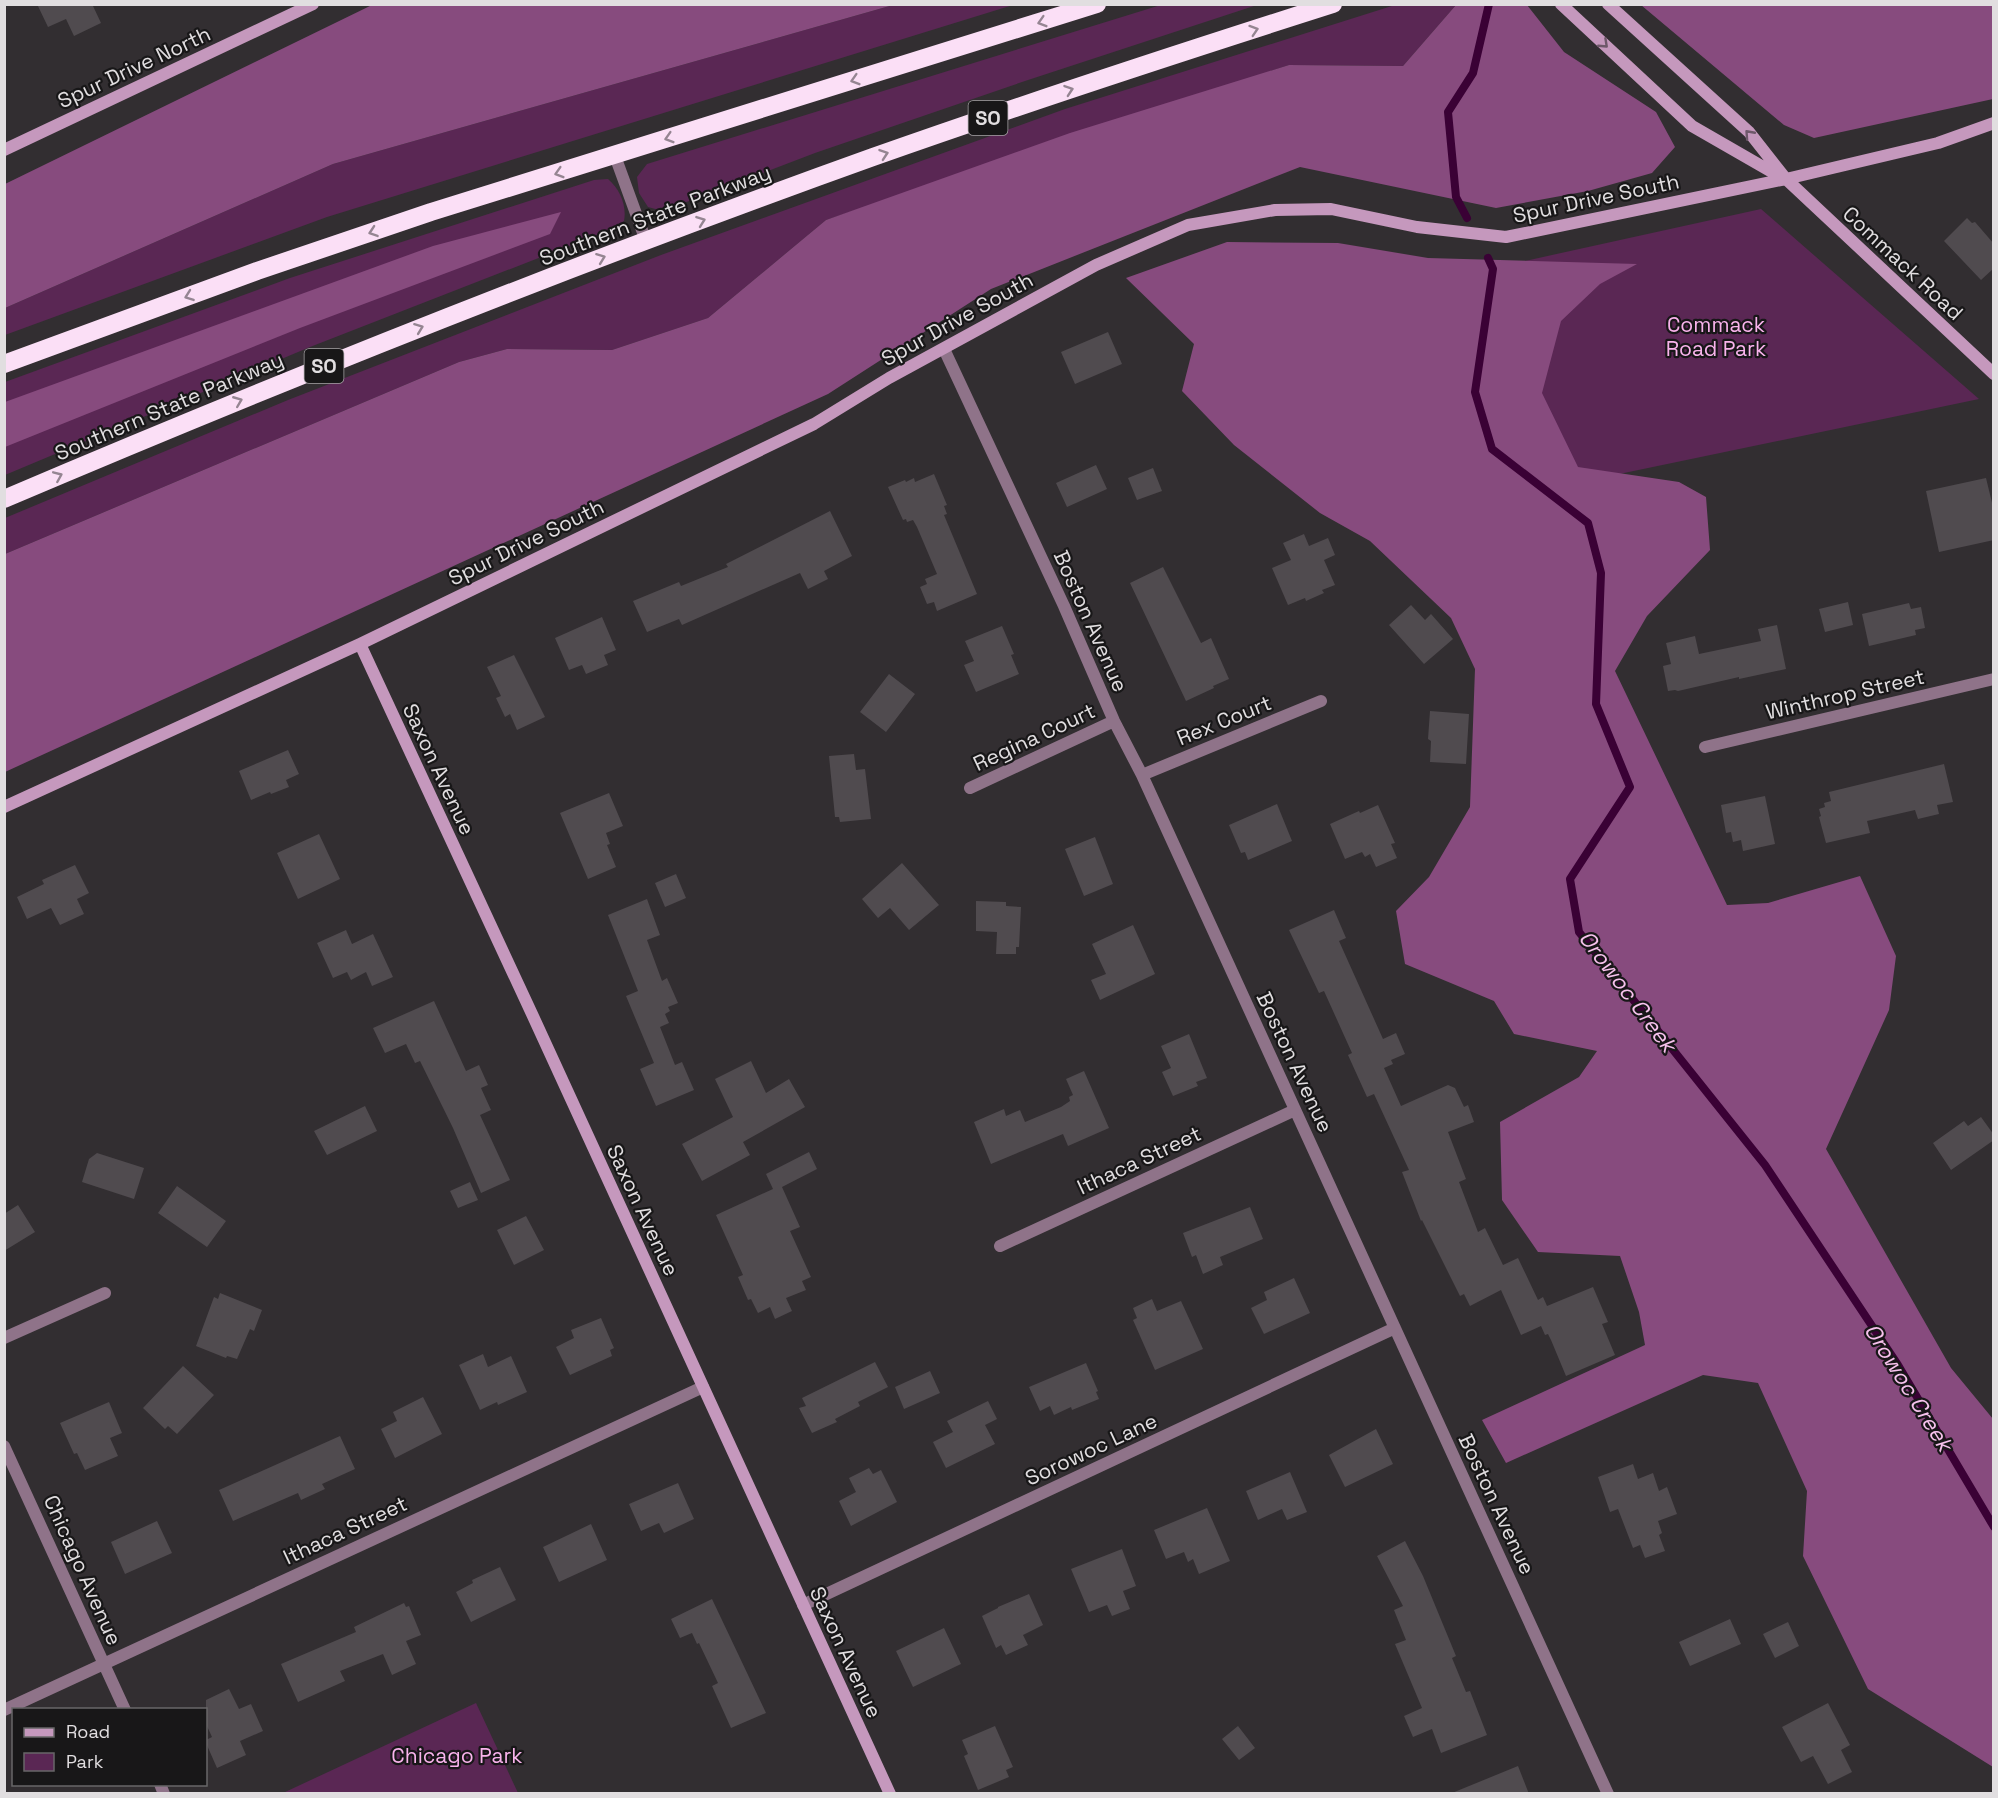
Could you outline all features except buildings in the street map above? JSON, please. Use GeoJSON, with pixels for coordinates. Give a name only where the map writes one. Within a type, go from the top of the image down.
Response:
{"type":"FeatureCollection","features":[{"type":"Feature","properties":{"kind":"highway"},"geometry":{"type":"LineString","coordinates":[[4,364],[268,267],[431,212],[1097,4]]}},
{"type":"Feature","properties":{"kind":"highway","name":"Southern State Parkway"},"geometry":{"type":"LineString","coordinates":[[4,499],[394,338],[646,241],[873,158],[1093,82],[1334,4]]}},
{"type":"Feature","properties":{"kind":"street","name":"Spur Drive North"},"geometry":{"type":"LineString","coordinates":[[4,150],[313,4]]}},
{"type":"Feature","properties":{"kind":"street","name":"Commack Road"},"geometry":{"type":"LineString","coordinates":[[1561,4],[1692,126],[1786,179]]}},
{"type":"Feature","properties":{"kind":"street","name":"Commack Road"},"geometry":{"type":"LineString","coordinates":[[1608,4],[1749,132],[1786,179],[1988,362],[1994,374]]}},
{"type":"Feature","properties":{"kind":"street","name":"Spur Drive South"},"geometry":{"type":"LineString","coordinates":[[4,807],[360,644],[814,424],[889,378],[1096,265],[1188,225],[1275,210],[1331,210],[1417,227],[1506,237],[1786,179],[1938,143],[1994,123]]}},
{"type":"Feature","properties":{"kind":"street"},"geometry":{"type":"LineString","coordinates":[[615,156],[646,241]]}},
{"type":"Feature","properties":{"kind":"street","name":"Boston Avenue"},"geometry":{"type":"LineString","coordinates":[[944,349],[1064,606],[1114,721],[1142,775],[1608,1794]]}},
{"type":"Feature","properties":{"kind":"street","name":"Saxon Avenue"},"geometry":{"type":"LineString","coordinates":[[360,644],[890,1794]]}},
{"type":"Feature","properties":{"kind":"street","name":"Winthrop Street"},"geometry":{"type":"LineString","coordinates":[[1705,747],[1994,679]]}},
{"type":"Feature","properties":{"kind":"street","name":"Rex Court"},"geometry":{"type":"LineString","coordinates":[[1142,775],[1321,701]]}},
{"type":"Feature","properties":{"kind":"street","name":"Regina Court"},"geometry":{"type":"LineString","coordinates":[[970,788],[1114,721]]}},
{"type":"Feature","properties":{"kind":"street","name":"Ithaca Street"},"geometry":{"type":"LineString","coordinates":[[999,1246],[1295,1110]]}},
{"type":"Feature","properties":{"kind":"street"},"geometry":{"type":"LineString","coordinates":[[4,1338],[105,1293]]}},
{"type":"Feature","properties":{"kind":"street","name":"Sorowoc Lane"},"geometry":{"type":"LineString","coordinates":[[803,1605],[1395,1328]]}},
{"type":"Feature","properties":{"kind":"street","name":"Ithaca Street"},"geometry":{"type":"LineString","coordinates":[[4,1710],[703,1387]]}},
{"type":"Feature","properties":{"kind":"street","name":"Chicago Avenue"},"geometry":{"type":"LineString","coordinates":[[4,1446],[124,1708]]}},
{"type":"Feature","properties":{"kind":"green space"},"geometry":{"type":"Polygon","coordinates":[[[1164,4],[1257,5],[815,153],[663,211],[648,207],[639,193],[637,177],[647,164],[1164,4]]]}},
{"type":"Feature","properties":{"kind":"green space"},"geometry":{"type":"Polygon","coordinates":[[[893,5],[1013,5],[327,217],[5,335],[5,308],[333,164],[893,5]]]}},
{"type":"Feature","properties":{"kind":"green space"},"geometry":{"type":"Polygon","coordinates":[[[1395,5],[1456,5],[1403,66],[1289,65],[826,220],[708,318],[612,350],[507,349],[459,362],[5,554],[5,518],[288,400],[661,255],[1065,109],[1395,5]]]}},
{"type":"Feature","properties":{"kind":"green space"},"geometry":{"type":"Polygon","coordinates":[[[608,179],[619,193],[624,210],[624,221],[613,229],[310,347],[5,475],[5,382],[290,278],[594,180],[608,179]]]}},
{"type":"Feature","properties":{"kind":"green space","name":"Commack Road Park"},"geometry":{"type":"Polygon","coordinates":[[[1761,209],[1979,399],[1552,488],[1502,266],[1761,209]]]}},
{"type":"Feature","properties":{"kind":"green space","name":"Chicago Park"},"geometry":{"type":"Polygon","coordinates":[[[476,1703],[518,1793],[283,1793],[476,1703]]]}},
{"type":"Feature","properties":{"kind":"shaded area"},"geometry":{"type":"Polygon","coordinates":[[[372,5],[893,5],[333,164],[5,308],[5,184],[372,5]]]}},
{"type":"Feature","properties":{"kind":"shaded area"},"geometry":{"type":"Polygon","coordinates":[[[1456,5],[1527,5],[1564,52],[1656,112],[1675,147],[1652,173],[1588,191],[1496,208],[1300,167],[991,289],[828,394],[5,772],[5,554],[459,362],[507,349],[612,350],[708,318],[826,220],[1070,133],[1289,65],[1403,66],[1456,5]]]}},
{"type":"Feature","properties":{"kind":"shaded area"},"geometry":{"type":"Polygon","coordinates":[[[1641,5],[1993,5],[1993,99],[1814,138],[1784,125],[1641,5]]]}},
{"type":"Feature","properties":{"kind":"shaded area"},"geometry":{"type":"Polygon","coordinates":[[[561,212],[550,234],[300,328],[5,447],[5,402],[433,246],[561,212]]]}},
{"type":"Feature","properties":{"kind":"shaded area"},"geometry":{"type":"Polygon","coordinates":[[[1227,242],[1338,243],[1428,258],[1637,264],[1600,284],[1561,321],[1542,393],[1578,467],[1679,482],[1706,497],[1710,550],[1647,616],[1615,671],[1727,905],[1768,903],[1860,876],[1896,956],[1889,1010],[1826,1149],[1951,1368],[1993,1419],[1993,1767],[1868,1689],[1803,1556],[1807,1491],[1758,1383],[1703,1375],[1506,1463],[1482,1420],[1645,1345],[1639,1312],[1620,1256],[1538,1252],[1502,1200],[1500,1122],[1579,1077],[1597,1051],[1514,1034],[1494,1001],[1405,964],[1396,911],[1429,877],[1470,807],[1475,669],[1451,618],[1370,541],[1320,513],[1234,445],[1182,391],[1194,344],[1126,278],[1227,242]]]}},
{"type":"Feature","properties":{"kind":"waterway","name":"Orowoc Creek"},"geometry":{"type":"LineString","coordinates":[[1467,218],[1456,197],[1448,112],[1473,73],[1489,4]]}},
{"type":"Feature","properties":{"kind":"waterway","name":"Orowoc Creek"},"geometry":{"type":"LineString","coordinates":[[1488,258],[1493,269],[1475,392],[1492,449],[1588,523],[1601,573],[1596,704],[1630,787],[1570,879],[1579,932],[1765,1165],[1898,1365],[1994,1527]]}}]}
